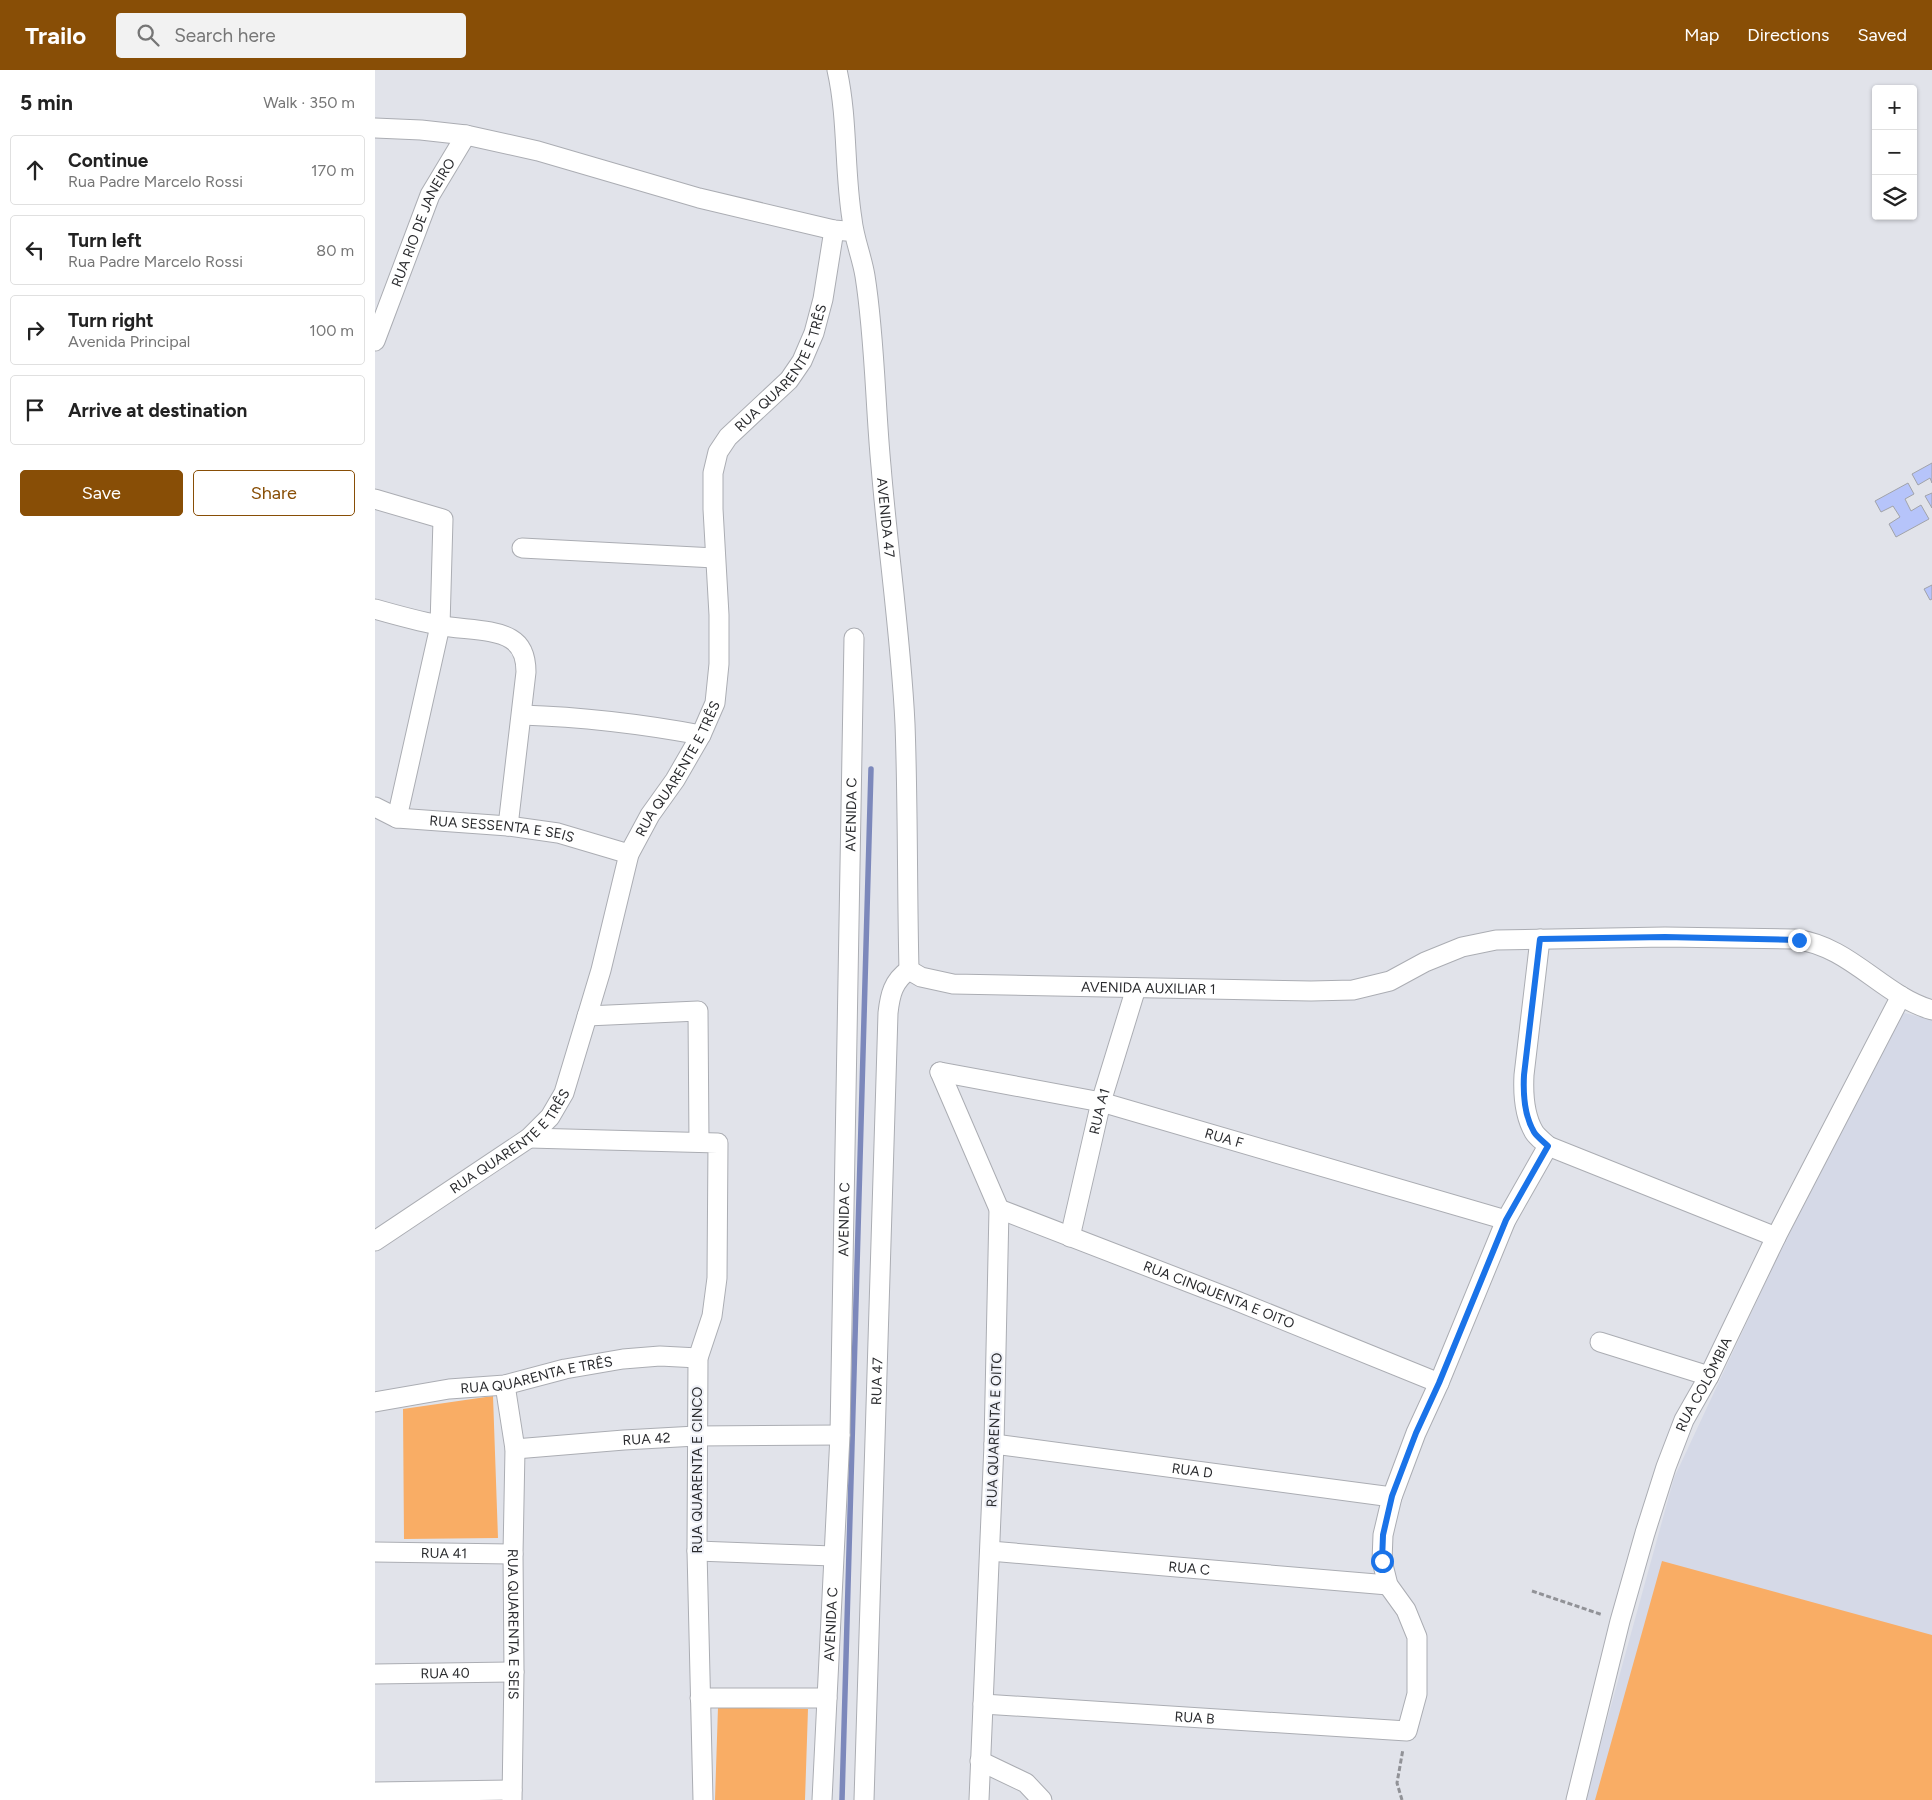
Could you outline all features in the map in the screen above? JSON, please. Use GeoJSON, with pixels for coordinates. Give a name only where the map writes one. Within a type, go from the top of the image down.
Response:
{"type":"FeatureCollection","features":[{"type":"Feature","properties":{"kind":"street","name":"AVENIDA 47"},"geometry":{"type":"LineString","coordinates":[[837,70],[845,123],[848,197],[853,232],[865,274],[870,315],[881,464],[905,723],[909,970]]}},
{"type":"Feature","properties":{"kind":"street"},"geometry":{"type":"LineString","coordinates":[[375,128],[421,130],[466,135],[539,151],[699,198],[834,230],[853,232]]}},
{"type":"Feature","properties":{"kind":"street","name":"RUA RIO DE JANEIRO"},"geometry":{"type":"LineString","coordinates":[[375,341],[430,196],[466,135]]}},
{"type":"Feature","properties":{"kind":"street","name":"RUA QUARENTE E TRÊS"},"geometry":{"type":"LineString","coordinates":[[375,1241],[529,1138],[549,1117],[564,1093],[601,970],[629,854],[650,815],[675,780],[701,736],[715,703],[719,664],[719,615],[715,558],[713,473],[718,452],[728,437],[789,380],[802,361],[814,333],[823,299],[834,230]]}},
{"type":"Feature","properties":{"kind":"street"},"geometry":{"type":"LineString","coordinates":[[375,499],[443,519],[440,626],[397,818]]}},
{"type":"Feature","properties":{"kind":"street"},"geometry":{"type":"LineString","coordinates":[[522,548],[715,558]]}},
{"type":"Feature","properties":{"kind":"street"},"geometry":{"type":"LineString","coordinates":[[375,609],[440,626],[503,634],[521,648],[526,659],[526,672],[508,826]]}},
{"type":"Feature","properties":{"kind":"street","name":"AVENIDA C"},"geometry":{"type":"LineString","coordinates":[[822,1800],[840,1435],[854,638]]}},
{"type":"Feature","properties":{"kind":"street"},"geometry":{"type":"LineString","coordinates":[[522,715],[595,719],[666,728],[701,736]]}},
{"type":"Feature","properties":{"kind":"street","name":"RUA SESSENTA E SEIS"},"geometry":{"type":"LineString","coordinates":[[375,807],[397,818],[508,826],[558,833],[629,854]]}},
{"type":"Feature","properties":{"kind":"street","name":"AVENIDA AUXILIAR 1"},"geometry":{"type":"LineString","coordinates":[[909,970],[921,977],[953,984],[1311,991],[1353,990],[1391,981],[1425,962],[1462,947],[1496,940],[1665,937],[1804,941],[1823,947],[1848,959],[1901,996],[1931,1009]]}},
{"type":"Feature","properties":{"kind":"street"},"geometry":{"type":"LineString","coordinates":[[1540,939],[1523,1094],[1527,1114],[1535,1133],[1548,1146],[1776,1238]]}},
{"type":"Feature","properties":{"kind":"street","name":"RUA 47"},"geometry":{"type":"LineString","coordinates":[[864,1800],[887,1014],[889,998],[894,985],[909,970]]}},
{"type":"Feature","properties":{"kind":"street","name":"RUA A1"},"geometry":{"type":"LineString","coordinates":[[1070,1237],[1101,1102],[1136,988]]}},
{"type":"Feature","properties":{"kind":"street","name":"RUA COLÔMBIA"},"geometry":{"type":"LineString","coordinates":[[1576,1800],[1620,1621],[1666,1467],[1684,1420],[1709,1376],[1776,1238],[1901,996]]}},
{"type":"Feature","properties":{"kind":"street","name":"RUA QUARENTA E CINCO"},"geometry":{"type":"LineString","coordinates":[[587,1016],[698,1011],[717,1278],[712,1316],[698,1358],[696,1436],[697,1551],[703,1800]]}},
{"type":"Feature","properties":{"kind":"street","name":"RUA F"},"geometry":{"type":"LineString","coordinates":[[940,1072],[1101,1102],[1506,1220]]}},
{"type":"Feature","properties":{"kind":"street","name":"RUA QUARENTA E OITO"},"geometry":{"type":"LineString","coordinates":[[940,1072],[999,1209],[994,1444],[979,1800]]}},
{"type":"Feature","properties":{"kind":"street"},"geometry":{"type":"LineString","coordinates":[[529,1138],[708,1143]]}},
{"type":"Feature","properties":{"kind":"street"},"geometry":{"type":"LineString","coordinates":[[1407,1731],[1417,1694],[1417,1637],[1406,1610],[1389,1585],[1382,1561],[1383,1535],[1392,1496],[1416,1433],[1439,1383],[1506,1220],[1548,1146]]}},
{"type":"Feature","properties":{"kind":"street","name":"RUA CINQUENTA E OITO"},"geometry":{"type":"LineString","coordinates":[[999,1209],[1259,1310],[1439,1383]]}},
{"type":"Feature","properties":{"kind":"street"},"geometry":{"type":"LineString","coordinates":[[1599,1342],[1709,1376]]}},
{"type":"Feature","properties":{"kind":"street","name":"RUA QUARENTA E TRÊS"},"geometry":{"type":"LineString","coordinates":[[375,1402],[449,1389],[505,1385],[565,1369],[623,1359],[660,1356],[698,1358]]}},
{"type":"Feature","properties":{"kind":"street","name":"RUA QUARENTA E SEIS"},"geometry":{"type":"LineString","coordinates":[[505,1385],[515,1449],[512,1795]]}},
{"type":"Feature","properties":{"kind":"street","name":"RUA 42"},"geometry":{"type":"LineString","coordinates":[[515,1449],[696,1436],[840,1435]]}},
{"type":"Feature","properties":{"kind":"street","name":"RUA D"},"geometry":{"type":"LineString","coordinates":[[994,1444],[1392,1496]]}},
{"type":"Feature","properties":{"kind":"street"},"geometry":{"type":"LineString","coordinates":[[697,1551],[833,1556]]}},
{"type":"Feature","properties":{"kind":"street","name":"RUA C"},"geometry":{"type":"LineString","coordinates":[[989,1551],[1389,1585]]}},
{"type":"Feature","properties":{"kind":"street","name":"RUA 41"},"geometry":{"type":"LineString","coordinates":[[375,1552],[513,1554]]}},
{"type":"Feature","properties":{"kind":"street","name":"RUA 40"},"geometry":{"type":"LineString","coordinates":[[375,1674],[514,1672]]}},
{"type":"Feature","properties":{"kind":"street"},"geometry":{"type":"LineString","coordinates":[[700,1698],[827,1698]]}},
{"type":"Feature","properties":{"kind":"street","name":"RUA B"},"geometry":{"type":"LineString","coordinates":[[983,1704],[1407,1731]]}},
{"type":"Feature","properties":{"kind":"street"},"geometry":{"type":"LineString","coordinates":[[980,1761],[1026,1783],[1042,1800]]}},
{"type":"Feature","properties":{"kind":"street"},"geometry":{"type":"LineString","coordinates":[[375,1792],[512,1795]]}},
{"type":"Feature","properties":{"kind":"path"},"geometry":{"type":"LineString","coordinates":[[1532,1591],[1620,1621]]}},
{"type":"Feature","properties":{"kind":"path"},"geometry":{"type":"LineString","coordinates":[[1402,1800],[1397,1783],[1407,1731]]}},
{"type":"Feature","properties":{"kind":"shaded area"},"geometry":{"type":"Polygon","coordinates":[[[1893,1010],[1932,1020],[1932,1800],[1585,1800],[1674,1478],[1893,1010]]]}},
{"type":"Feature","properties":{"kind":"shaded area"},"geometry":{"type":"Polygon","coordinates":[[[493,1396],[498,1538],[404,1539],[403,1409],[493,1396]]]}},
{"type":"Feature","properties":{"kind":"shaded area"},"geometry":{"type":"Polygon","coordinates":[[[1662,1561],[1932,1635],[1932,1800],[1595,1800],[1662,1561]]]}},
{"type":"Feature","properties":{"kind":"shaded area"},"geometry":{"type":"Polygon","coordinates":[[[718,1707],[808,1709],[805,1800],[715,1800],[718,1707]]]}},
{"type":"Feature","properties":{"kind":"building"},"geometry":{"type":"Polygon","coordinates":[[[1932,463],[1932,483],[1930,478],[1918,485],[1912,474],[1932,463]]]}},
{"type":"Feature","properties":{"kind":"building"},"geometry":{"type":"Polygon","coordinates":[[[1908,483],[1914,494],[1905,499],[1911,511],[1921,505],[1929,519],[1896,537],[1889,524],[1900,517],[1893,506],[1881,512],[1875,501],[1908,483]]]}},
{"type":"Feature","properties":{"kind":"building"},"geometry":{"type":"Polygon","coordinates":[[[1932,493],[1932,508],[1925,496],[1932,493]]]}},
{"type":"Feature","properties":{"kind":"building"},"geometry":{"type":"Polygon","coordinates":[[[1932,585],[1932,599],[1930,600],[1924,589],[1932,585]]]}},
{"type":"Feature","properties":{"kind":"waterway"},"geometry":{"type":"LineString","coordinates":[[842,1800],[871,769]]}},
{"type":"Feature","properties":{"kind":"route"},"geometry":{"type":"LineString","coordinates":[[1382,1561],[1383,1535],[1392,1496],[1416,1433],[1439,1383],[1506,1220],[1548,1146],[1535,1133],[1527,1114],[1523,1094],[1540,939],[1665,937],[1799,940]]}}]}
